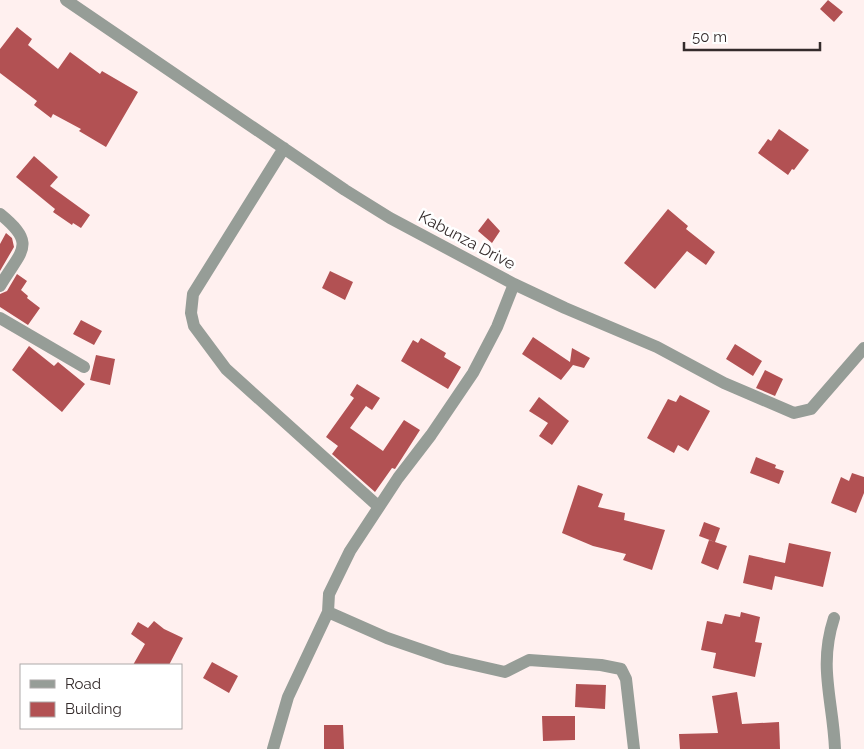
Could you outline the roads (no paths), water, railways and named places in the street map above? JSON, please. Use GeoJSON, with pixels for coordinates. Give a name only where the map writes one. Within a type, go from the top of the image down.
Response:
{"type":"FeatureCollection","features":[{"type":"Feature","properties":{"kind":"street","name":"Kabunza Drive"},"geometry":{"type":"LineString","coordinates":[[66,0],[390,218],[514,284],[657,347],[724,382],[794,414],[811,409],[864,348]]}},
{"type":"Feature","properties":{"kind":"street"},"geometry":{"type":"LineString","coordinates":[[284,148],[192,294],[190,300],[194,326],[226,368],[378,507]]}},
{"type":"Feature","properties":{"kind":"street"},"geometry":{"type":"LineString","coordinates":[[0,214],[16,227],[23,236],[24,245],[0,286]]}},
{"type":"Feature","properties":{"kind":"street"},"geometry":{"type":"LineString","coordinates":[[274,749],[288,696],[328,612],[329,594],[335,580],[350,551],[378,507],[473,373],[497,327],[514,284]]}},
{"type":"Feature","properties":{"kind":"street"},"geometry":{"type":"LineString","coordinates":[[0,318],[84,367]]}},
{"type":"Feature","properties":{"kind":"street"},"geometry":{"type":"LineString","coordinates":[[328,612],[387,638],[448,659],[505,672],[530,660],[601,665],[621,669],[626,680],[634,749]]}},
{"type":"Feature","properties":{"kind":"street"},"geometry":{"type":"LineString","coordinates":[[834,618],[825,656],[826,679],[834,720],[835,749]]}}]}
